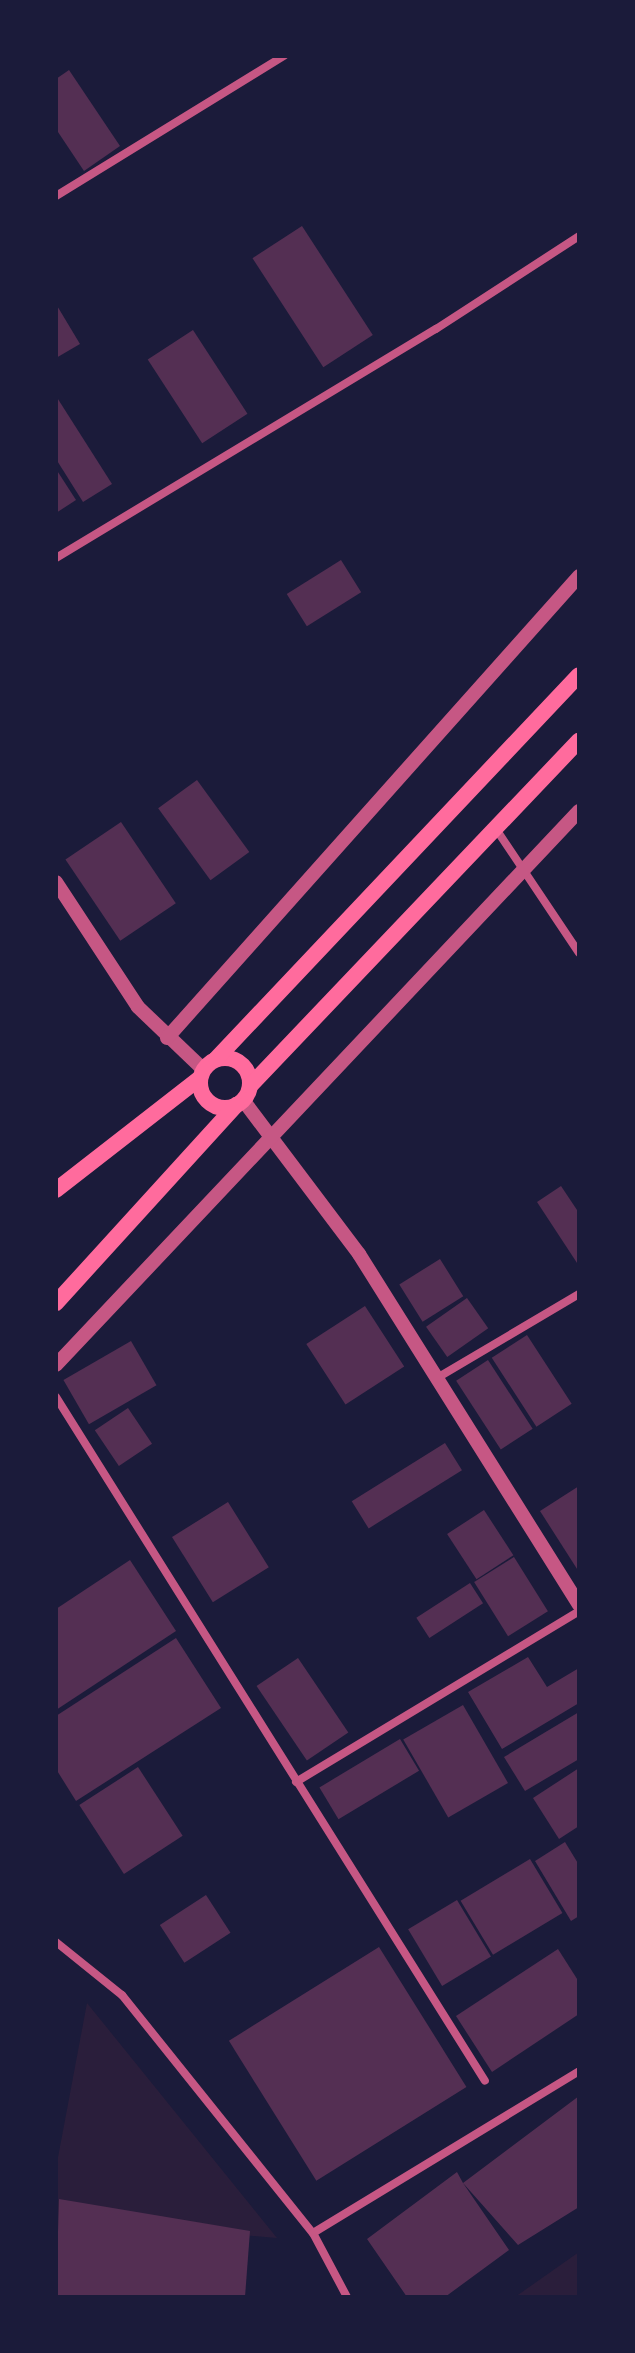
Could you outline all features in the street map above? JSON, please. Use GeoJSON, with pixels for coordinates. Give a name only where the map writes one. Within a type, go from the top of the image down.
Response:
{"type":"FeatureCollection","features":[{"type":"Feature","properties":{"kind":"main road"},"geometry":{"type":"LineString","coordinates":[[56,1190],[207,1069],[579,675]]}},
{"type":"Feature","properties":{"kind":"main road"},"geometry":{"type":"LineString","coordinates":[[56,1303],[243,1097],[579,740]]}},
{"type":"Feature","properties":{"kind":"main road"},"geometry":{"type":"LineString","coordinates":[[207,1069],[241,1063],[243,1097]]}},
{"type":"Feature","properties":{"kind":"main road"},"geometry":{"type":"LineString","coordinates":[[207,1069],[202,1093],[213,1105],[243,1097]]}},
{"type":"Feature","properties":{"kind":"street"},"geometry":{"type":"LineString","coordinates":[[56,196],[284,56]]}},
{"type":"Feature","properties":{"kind":"street"},"geometry":{"type":"LineString","coordinates":[[56,558],[436,329],[579,236]]}},
{"type":"Feature","properties":{"kind":"street"},"geometry":{"type":"LineString","coordinates":[[167,1038],[579,576]]}},
{"type":"Feature","properties":{"kind":"street"},"geometry":{"type":"LineString","coordinates":[[56,1365],[579,811]]}},
{"type":"Feature","properties":{"kind":"street"},"geometry":{"type":"LineString","coordinates":[[496,829],[579,953]]}},
{"type":"Feature","properties":{"kind":"street"},"geometry":{"type":"LineString","coordinates":[[56,882],[138,1007],[167,1038],[207,1069]]}},
{"type":"Feature","properties":{"kind":"street"},"geometry":{"type":"LineString","coordinates":[[243,1097],[351,1243],[579,1608],[296,1782]]}},
{"type":"Feature","properties":{"kind":"street"},"geometry":{"type":"LineString","coordinates":[[437,1378],[579,1294]]}},
{"type":"Feature","properties":{"kind":"street"},"geometry":{"type":"LineString","coordinates":[[56,1397],[485,2081]]}},
{"type":"Feature","properties":{"kind":"street"},"geometry":{"type":"LineString","coordinates":[[56,1942],[122,1995],[313,2233],[347,2297]]}},
{"type":"Feature","properties":{"kind":"street"},"geometry":{"type":"LineString","coordinates":[[313,2233],[579,2071]]}},
{"type":"Feature","properties":{"kind":"shaded area"},"geometry":{"type":"Polygon","coordinates":[[[87,2003],[277,2238],[79,2221],[56,2297],[56,2168],[87,2003]]]}},
{"type":"Feature","properties":{"kind":"shaded area"},"geometry":{"type":"Polygon","coordinates":[[[579,2252],[579,2297],[515,2297],[579,2252]]]}},
{"type":"Feature","properties":{"kind":"building"},"geometry":{"type":"Polygon","coordinates":[[[69,70],[120,146],[84,171],[56,129],[56,79],[69,70]]]}},
{"type":"Feature","properties":{"kind":"building"},"geometry":{"type":"Polygon","coordinates":[[[302,226],[373,335],[323,367],[253,258],[302,226]]]}},
{"type":"Feature","properties":{"kind":"building"},"geometry":{"type":"Polygon","coordinates":[[[56,304],[80,344],[56,358],[56,304]]]}},
{"type":"Feature","properties":{"kind":"building"},"geometry":{"type":"Polygon","coordinates":[[[193,330],[247,414],[202,443],[148,359],[193,330]]]}},
{"type":"Feature","properties":{"kind":"building"},"geometry":{"type":"Polygon","coordinates":[[[56,396],[112,484],[83,502],[56,459],[56,396]]]}},
{"type":"Feature","properties":{"kind":"building"},"geometry":{"type":"Polygon","coordinates":[[[56,469],[76,500],[56,513],[56,469]]]}},
{"type":"Feature","properties":{"kind":"building"},"geometry":{"type":"Polygon","coordinates":[[[341,560],[361,592],[307,626],[287,594],[341,560]]]}},
{"type":"Feature","properties":{"kind":"building"},"geometry":{"type":"Polygon","coordinates":[[[197,780],[249,852],[210,880],[158,808],[197,780]]]}},
{"type":"Feature","properties":{"kind":"building"},"geometry":{"type":"Polygon","coordinates":[[[121,822],[176,903],[120,941],[65,859],[121,822]]]}},
{"type":"Feature","properties":{"kind":"building"},"geometry":{"type":"Polygon","coordinates":[[[561,1186],[579,1213],[579,1266],[537,1202],[561,1186]]]}},
{"type":"Feature","properties":{"kind":"building"},"geometry":{"type":"Polygon","coordinates":[[[440,1259],[463,1296],[423,1322],[399,1284],[440,1259]]]}},
{"type":"Feature","properties":{"kind":"building"},"geometry":{"type":"Polygon","coordinates":[[[467,1298],[488,1328],[447,1357],[426,1327],[467,1298]]]}},
{"type":"Feature","properties":{"kind":"building"},"geometry":{"type":"Polygon","coordinates":[[[365,1306],[404,1366],[346,1405],[306,1344],[365,1306]]]}},
{"type":"Feature","properties":{"kind":"building"},"geometry":{"type":"Polygon","coordinates":[[[527,1335],[572,1404],[536,1427],[492,1358],[527,1335]]]}},
{"type":"Feature","properties":{"kind":"building"},"geometry":{"type":"Polygon","coordinates":[[[131,1341],[156,1385],[89,1424],[63,1380],[131,1341]]]}},
{"type":"Feature","properties":{"kind":"building"},"geometry":{"type":"Polygon","coordinates":[[[488,1360],[533,1429],[501,1449],[456,1381],[488,1360]]]}},
{"type":"Feature","properties":{"kind":"building"},"geometry":{"type":"Polygon","coordinates":[[[128,1408],[152,1444],[119,1466],[95,1430],[128,1408]]]}},
{"type":"Feature","properties":{"kind":"building"},"geometry":{"type":"Polygon","coordinates":[[[445,1443],[462,1470],[369,1528],[352,1501],[445,1443]]]}},
{"type":"Feature","properties":{"kind":"building"},"geometry":{"type":"Polygon","coordinates":[[[579,1486],[579,1572],[540,1511],[579,1486]]]}},
{"type":"Feature","properties":{"kind":"building"},"geometry":{"type":"Polygon","coordinates":[[[228,1502],[269,1567],[213,1602],[172,1537],[228,1502]]]}},
{"type":"Feature","properties":{"kind":"building"},"geometry":{"type":"Polygon","coordinates":[[[484,1510],[513,1555],[477,1579],[447,1534],[484,1510]]]}},
{"type":"Feature","properties":{"kind":"building"},"geometry":{"type":"Polygon","coordinates":[[[514,1557],[548,1611],[508,1636],[474,1582],[514,1557]]]}},
{"type":"Feature","properties":{"kind":"building"},"geometry":{"type":"Polygon","coordinates":[[[130,1560],[176,1631],[56,1710],[56,1609],[130,1560]]]}},
{"type":"Feature","properties":{"kind":"building"},"geometry":{"type":"Polygon","coordinates":[[[470,1583],[483,1603],[429,1638],[416,1618],[470,1583]]]}},
{"type":"Feature","properties":{"kind":"building"},"geometry":{"type":"Polygon","coordinates":[[[176,1638],[221,1708],[76,1801],[56,1769],[56,1716],[176,1638]]]}},
{"type":"Feature","properties":{"kind":"building"},"geometry":{"type":"Polygon","coordinates":[[[528,1657],[547,1687],[579,1668],[579,1703],[502,1749],[468,1692],[528,1657]]]}},
{"type":"Feature","properties":{"kind":"building"},"geometry":{"type":"Polygon","coordinates":[[[298,1658],[348,1733],[307,1761],[257,1686],[298,1658]]]}},
{"type":"Feature","properties":{"kind":"building"},"geometry":{"type":"Polygon","coordinates":[[[463,1705],[508,1783],[448,1817],[403,1740],[463,1705]]]}},
{"type":"Feature","properties":{"kind":"building"},"geometry":{"type":"Polygon","coordinates":[[[579,1712],[579,1759],[525,1791],[504,1757],[579,1712]]]}},
{"type":"Feature","properties":{"kind":"building"},"geometry":{"type":"Polygon","coordinates":[[[400,1739],[419,1771],[338,1819],[319,1787],[400,1739]]]}},
{"type":"Feature","properties":{"kind":"building"},"geometry":{"type":"Polygon","coordinates":[[[138,1767],[183,1836],[124,1874],[79,1805],[138,1767]]]}},
{"type":"Feature","properties":{"kind":"building"},"geometry":{"type":"Polygon","coordinates":[[[579,1768],[579,1826],[559,1839],[533,1798],[579,1768]]]}},
{"type":"Feature","properties":{"kind":"building"},"geometry":{"type":"Polygon","coordinates":[[[565,1842],[579,1865],[579,1916],[571,1921],[535,1861],[565,1842]]]}},
{"type":"Feature","properties":{"kind":"building"},"geometry":{"type":"Polygon","coordinates":[[[530,1859],[562,1913],[493,1955],[461,1901],[530,1859]]]}},
{"type":"Feature","properties":{"kind":"building"},"geometry":{"type":"Polygon","coordinates":[[[206,1895],[231,1933],[184,1963],[160,1925],[206,1895]]]}},
{"type":"Feature","properties":{"kind":"building"},"geometry":{"type":"Polygon","coordinates":[[[457,1900],[491,1957],[442,1986],[408,1929],[457,1900]]]}},
{"type":"Feature","properties":{"kind":"building"},"geometry":{"type":"Polygon","coordinates":[[[379,1947],[466,2087],[316,2181],[229,2041],[379,1947]]]}},
{"type":"Feature","properties":{"kind":"building"},"geometry":{"type":"Polygon","coordinates":[[[558,1949],[579,1982],[579,2014],[492,2072],[456,2016],[558,1949]]]}},
{"type":"Feature","properties":{"kind":"building"},"geometry":{"type":"Polygon","coordinates":[[[579,2096],[579,2207],[518,2245],[463,2183],[579,2096]]]}},
{"type":"Feature","properties":{"kind":"building"},"geometry":{"type":"Polygon","coordinates":[[[457,2172],[509,2250],[445,2297],[407,2297],[367,2239],[457,2172]]]}},
{"type":"Feature","properties":{"kind":"building"},"geometry":{"type":"Polygon","coordinates":[[[59,2199],[250,2231],[245,2297],[56,2297],[59,2199]]]}}]}
